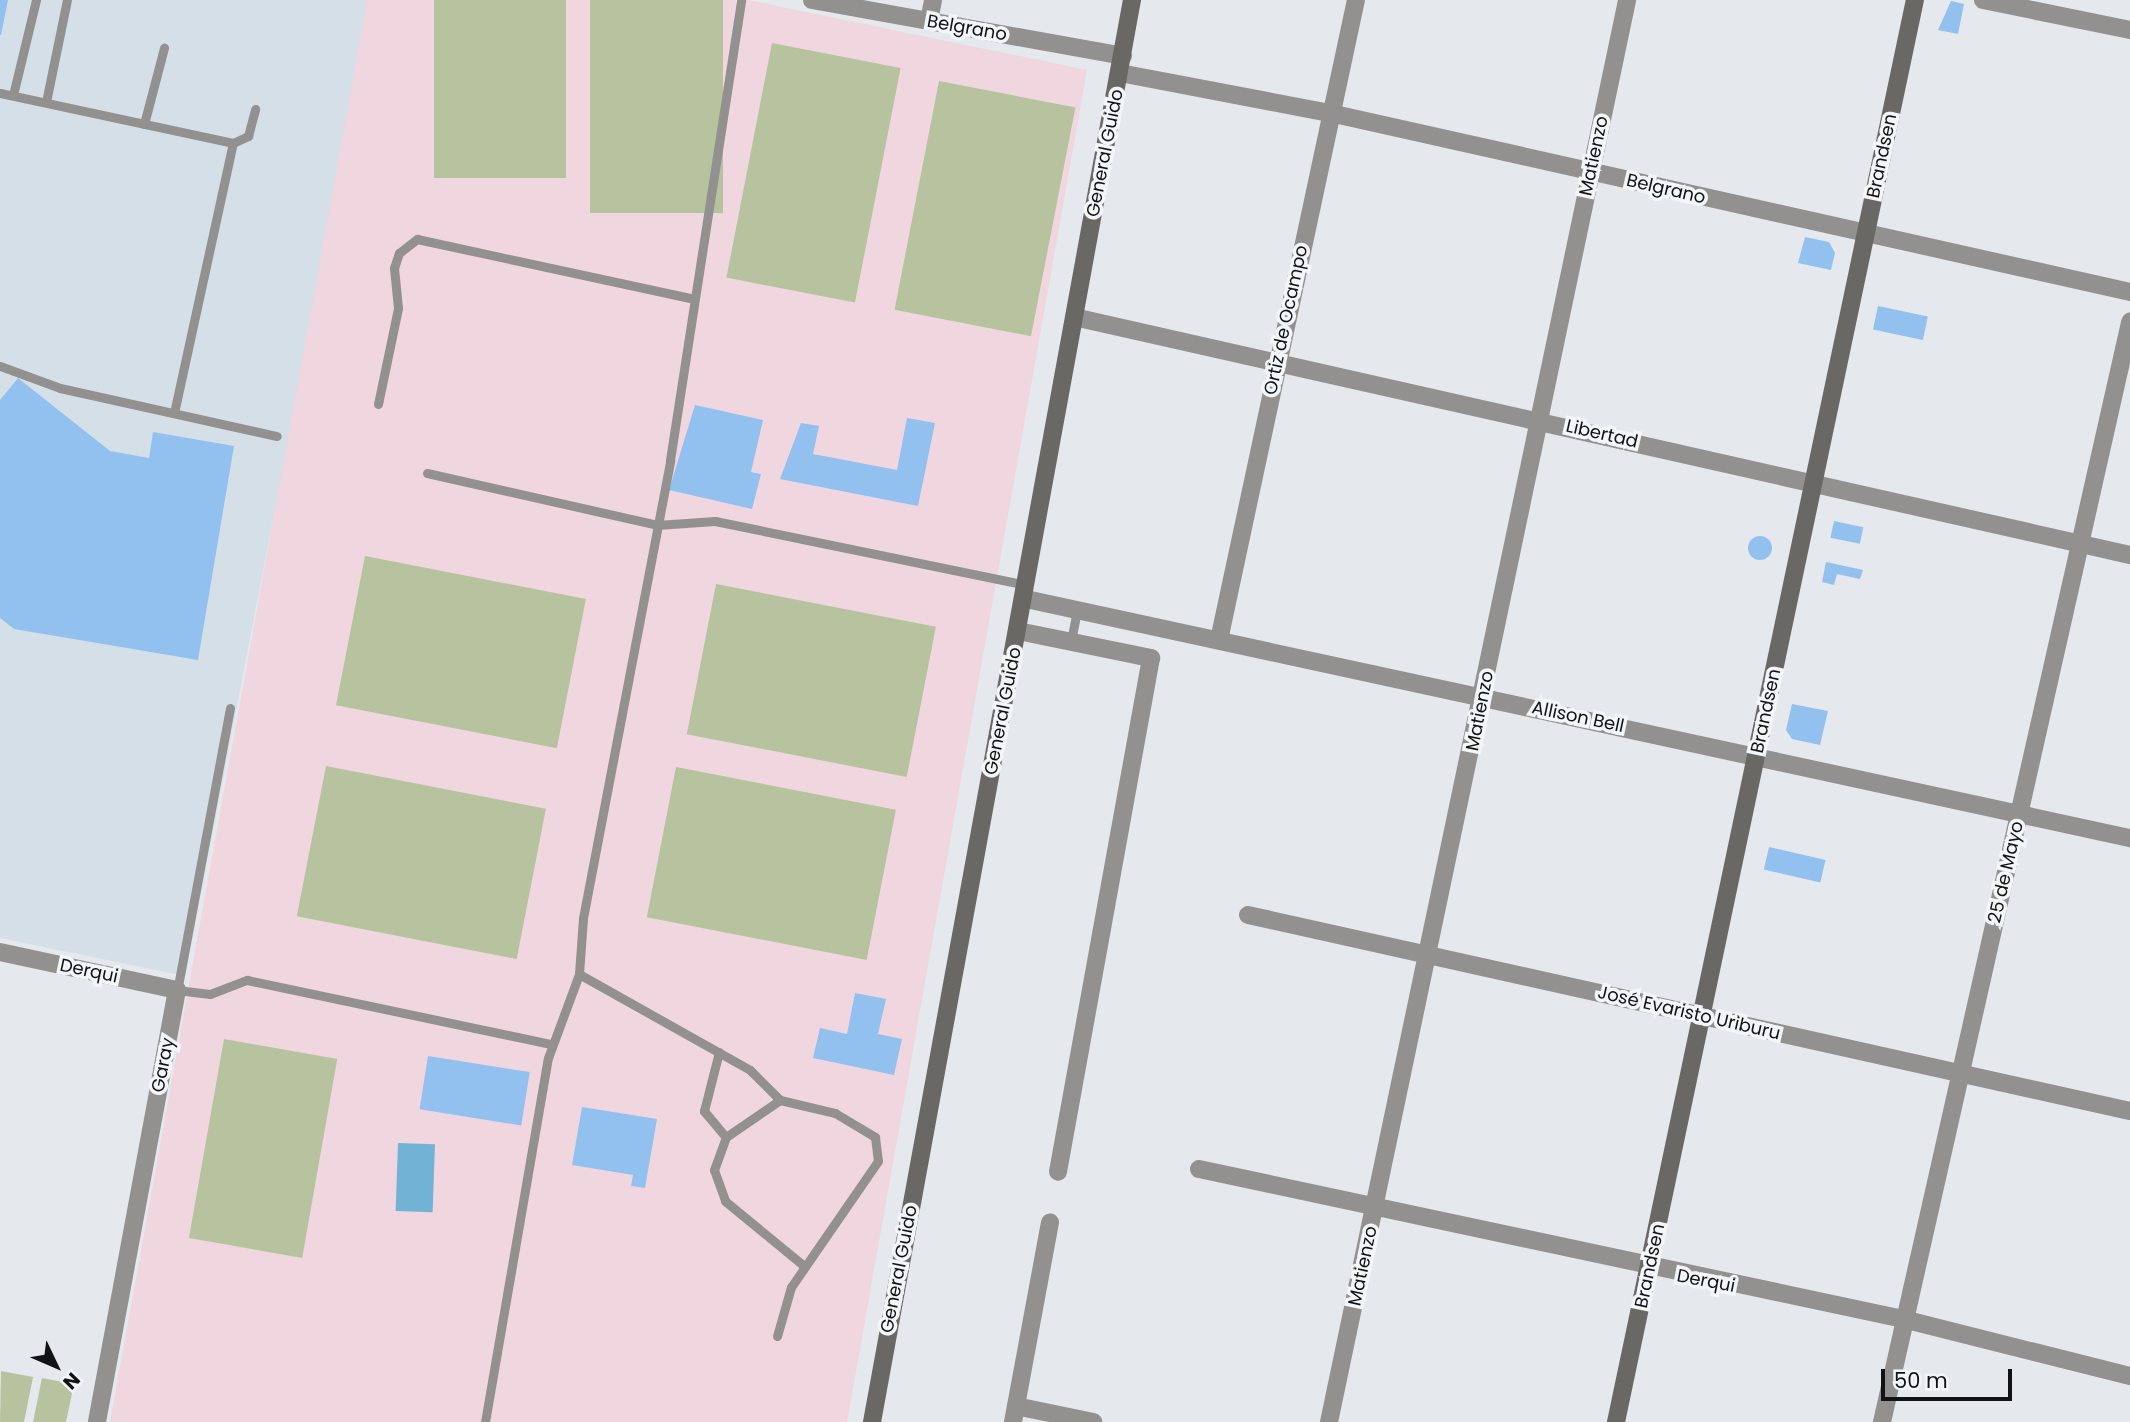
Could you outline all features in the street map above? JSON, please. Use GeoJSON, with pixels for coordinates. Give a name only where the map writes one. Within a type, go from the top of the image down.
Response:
{"type":"FeatureCollection","features":[{"type":"Feature","properties":{"kind":"main road","name":"General Guido"},"geometry":{"type":"LineString","coordinates":[[872,1422],[1027,593],[1132,0]]}},
{"type":"Feature","properties":{"kind":"main road","name":"Brandsen"},"geometry":{"type":"LineString","coordinates":[[1616,1422],[1915,0]]}},
{"type":"Feature","properties":{"kind":"street","name":"Belgrano"},"geometry":{"type":"LineString","coordinates":[[812,0],[929,21],[1864,236],[2130,292]]}},
{"type":"Feature","properties":{"kind":"street"},"geometry":{"type":"LineString","coordinates":[[929,21],[933,0]]}},
{"type":"Feature","properties":{"kind":"street","name":"Ortiz de Ocampo"},"geometry":{"type":"LineString","coordinates":[[1219,640],[1356,0]]}},
{"type":"Feature","properties":{"kind":"street","name":"Matienzo"},"geometry":{"type":"LineString","coordinates":[[1329,1422],[1432,954],[1537,420],[1627,0]]}},
{"type":"Feature","properties":{"kind":"street"},"geometry":{"type":"LineString","coordinates":[[1983,0],[2130,30]]}},
{"type":"Feature","properties":{"kind":"street","name":"Libertad"},"geometry":{"type":"LineString","coordinates":[[1074,317],[1278,360],[2130,555]]}},
{"type":"Feature","properties":{"kind":"street","name":"25 de Mayo"},"geometry":{"type":"LineString","coordinates":[[1882,1422],[1903,1319],[2130,322]]}},
{"type":"Feature","properties":{"kind":"street","name":"Allison Bell"},"geometry":{"type":"LineString","coordinates":[[1027,593],[1077,611],[1483,696],[2130,838]]}},
{"type":"Feature","properties":{"kind":"street"},"geometry":{"type":"LineString","coordinates":[[1018,631],[1151,658],[1058,1172]]}},
{"type":"Feature","properties":{"kind":"street","name":"José Evaristo Uriburu"},"geometry":{"type":"LineString","coordinates":[[1248,915],[2130,1111]]}},
{"type":"Feature","properties":{"kind":"street","name":"Derqui"},"geometry":{"type":"LineString","coordinates":[[0,952],[177,990]]}},
{"type":"Feature","properties":{"kind":"street","name":"Garay"},"geometry":{"type":"LineString","coordinates":[[97,1422],[177,990]]}},
{"type":"Feature","properties":{"kind":"street","name":"Derqui"},"geometry":{"type":"LineString","coordinates":[[1199,1169],[1649,1270],[1903,1319],[2130,1376]]}},
{"type":"Feature","properties":{"kind":"street"},"geometry":{"type":"LineString","coordinates":[[1050,1222],[1014,1414],[1093,1422]]}},
{"type":"Feature","properties":{"kind":"lane"},"geometry":{"type":"LineString","coordinates":[[13,95],[36,0]]}},
{"type":"Feature","properties":{"kind":"lane"},"geometry":{"type":"LineString","coordinates":[[46,102],[67,0]]}},
{"type":"Feature","properties":{"kind":"lane"},"geometry":{"type":"LineString","coordinates":[[485,1422],[552,1044],[579,974],[583,918],[657,525],[741,0]]}},
{"type":"Feature","properties":{"kind":"lane"},"geometry":{"type":"LineString","coordinates":[[144,124],[164,48]]}},
{"type":"Feature","properties":{"kind":"lane"},"geometry":{"type":"LineString","coordinates":[[0,93],[233,143],[248,136],[255,109]]}},
{"type":"Feature","properties":{"kind":"lane"},"geometry":{"type":"LineString","coordinates":[[174,413],[233,143]]}},
{"type":"Feature","properties":{"kind":"lane"},"geometry":{"type":"LineString","coordinates":[[378,404],[398,308],[394,268],[403,248],[417,239],[695,299]]}},
{"type":"Feature","properties":{"kind":"lane"},"geometry":{"type":"LineString","coordinates":[[0,366],[60,388],[277,436]]}},
{"type":"Feature","properties":{"kind":"lane"},"geometry":{"type":"LineString","coordinates":[[427,473],[657,525],[704,519],[1027,593]]}},
{"type":"Feature","properties":{"kind":"lane"},"geometry":{"type":"LineString","coordinates":[[1071,641],[1077,611]]}},
{"type":"Feature","properties":{"kind":"lane","name":"Garay"},"geometry":{"type":"LineString","coordinates":[[177,990],[230,708]]}},
{"type":"Feature","properties":{"kind":"lane"},"geometry":{"type":"LineString","coordinates":[[579,974],[719,1052],[780,1100],[856,1122],[875,1137],[881,1153],[804,1266],[777,1336]]}},
{"type":"Feature","properties":{"kind":"lane"},"geometry":{"type":"LineString","coordinates":[[177,990],[210,994],[247,980],[552,1044]]}},
{"type":"Feature","properties":{"kind":"lane"},"geometry":{"type":"LineString","coordinates":[[719,1052],[704,1111],[726,1136]]}},
{"type":"Feature","properties":{"kind":"lane"},"geometry":{"type":"LineString","coordinates":[[780,1100],[726,1136],[714,1170],[725,1201],[804,1266]]}},
{"type":"Feature","properties":{"kind":"shaded area"},"geometry":{"type":"Polygon","coordinates":[[[0,0],[373,0],[185,976],[0,938],[0,0]]]}},
{"type":"Feature","properties":{"kind":"shaded area"},"geometry":{"type":"Polygon","coordinates":[[[367,0],[748,0],[1087,70],[847,1422],[110,1422],[367,0]]]}},
{"type":"Feature","properties":{"kind":"green space"},"geometry":{"type":"Polygon","coordinates":[[[434,0],[566,0],[566,178],[434,178],[434,0]]]}},
{"type":"Feature","properties":{"kind":"green space"},"geometry":{"type":"Polygon","coordinates":[[[590,0],[723,0],[723,213],[590,213],[590,0]]]}},
{"type":"Feature","properties":{"kind":"green space"},"geometry":{"type":"Polygon","coordinates":[[[772,43],[901,68],[855,303],[726,278],[772,43]]]}},
{"type":"Feature","properties":{"kind":"green space"},"geometry":{"type":"Polygon","coordinates":[[[939,81],[1075,108],[1031,336],[895,310],[939,81]]]}},
{"type":"Feature","properties":{"kind":"green space"},"geometry":{"type":"Polygon","coordinates":[[[365,556],[586,599],[557,748],[336,705],[365,556]]]}},
{"type":"Feature","properties":{"kind":"green space"},"geometry":{"type":"Polygon","coordinates":[[[716,584],[936,627],[907,777],[687,734],[716,584]]]}},
{"type":"Feature","properties":{"kind":"green space"},"geometry":{"type":"Polygon","coordinates":[[[326,766],[546,809],[517,959],[297,916],[326,766]]]}},
{"type":"Feature","properties":{"kind":"green space"},"geometry":{"type":"Polygon","coordinates":[[[676,767],[896,810],[867,960],[647,917],[676,767]]]}},
{"type":"Feature","properties":{"kind":"green space"},"geometry":{"type":"Polygon","coordinates":[[[224,1039],[337,1059],[302,1258],[189,1238],[224,1039]]]}},
{"type":"Feature","properties":{"kind":"green space"},"geometry":{"type":"Polygon","coordinates":[[[1,1371],[33,1377],[24,1422],[0,1422],[1,1371]]]}},
{"type":"Feature","properties":{"kind":"green space"},"geometry":{"type":"Polygon","coordinates":[[[42,1378],[74,1384],[66,1422],[33,1422],[42,1378]]]}},
{"type":"Feature","properties":{"kind":"water"},"geometry":{"type":"Polygon","coordinates":[[[398,1143],[435,1144],[433,1212],[396,1211],[398,1143]]]}},
{"type":"Feature","properties":{"kind":"building"},"geometry":{"type":"Polygon","coordinates":[[[0,0],[8,0],[1,35],[0,35],[0,0]]]}},
{"type":"Feature","properties":{"kind":"building"},"geometry":{"type":"Polygon","coordinates":[[[1951,1],[1964,4],[1958,34],[1938,30],[1951,1]]]}},
{"type":"Feature","properties":{"kind":"building"},"geometry":{"type":"Polygon","coordinates":[[[1805,237],[1829,242],[1835,253],[1831,270],[1798,263],[1805,237]]]}},
{"type":"Feature","properties":{"kind":"building"},"geometry":{"type":"Polygon","coordinates":[[[1878,306],[1928,317],[1923,340],[1873,329],[1878,306]]]}},
{"type":"Feature","properties":{"kind":"building"},"geometry":{"type":"Polygon","coordinates":[[[18,378],[110,451],[149,458],[153,432],[234,446],[198,660],[14,629],[0,618],[0,400],[18,378]]]}},
{"type":"Feature","properties":{"kind":"building"},"geometry":{"type":"Polygon","coordinates":[[[695,405],[763,420],[751,472],[761,474],[752,509],[669,490],[695,405]]]}},
{"type":"Feature","properties":{"kind":"building"},"geometry":{"type":"Polygon","coordinates":[[[907,418],[935,423],[918,506],[780,479],[801,423],[819,426],[813,454],[897,470],[907,418]]]}},
{"type":"Feature","properties":{"kind":"building"},"geometry":{"type":"Polygon","coordinates":[[[1834,521],[1863,527],[1860,544],[1830,538],[1834,521]]]}},
{"type":"Feature","properties":{"kind":"building"},"geometry":{"type":"Polygon","coordinates":[[[1760,536],[1769,539],[1772,548],[1769,557],[1760,560],[1751,557],[1748,548],[1751,539],[1760,536]]]}},
{"type":"Feature","properties":{"kind":"building"},"geometry":{"type":"Polygon","coordinates":[[[1826,562],[1863,570],[1860,579],[1837,574],[1834,585],[1822,582],[1826,562]]]}},
{"type":"Feature","properties":{"kind":"building"},"geometry":{"type":"Polygon","coordinates":[[[1792,704],[1828,711],[1820,745],[1792,739],[1786,730],[1792,704]]]}},
{"type":"Feature","properties":{"kind":"building"},"geometry":{"type":"Polygon","coordinates":[[[1769,847],[1826,860],[1820,882],[1764,869],[1769,847]]]}},
{"type":"Feature","properties":{"kind":"building"},"geometry":{"type":"Polygon","coordinates":[[[855,993],[886,999],[878,1034],[902,1039],[894,1075],[813,1058],[820,1028],[847,1034],[855,993]]]}},
{"type":"Feature","properties":{"kind":"building"},"geometry":{"type":"Polygon","coordinates":[[[428,1056],[530,1072],[521,1125],[420,1109],[428,1056]]]}},
{"type":"Feature","properties":{"kind":"building"},"geometry":{"type":"Polygon","coordinates":[[[582,1107],[657,1119],[645,1188],[631,1186],[633,1175],[572,1165],[582,1107]]]}}]}
